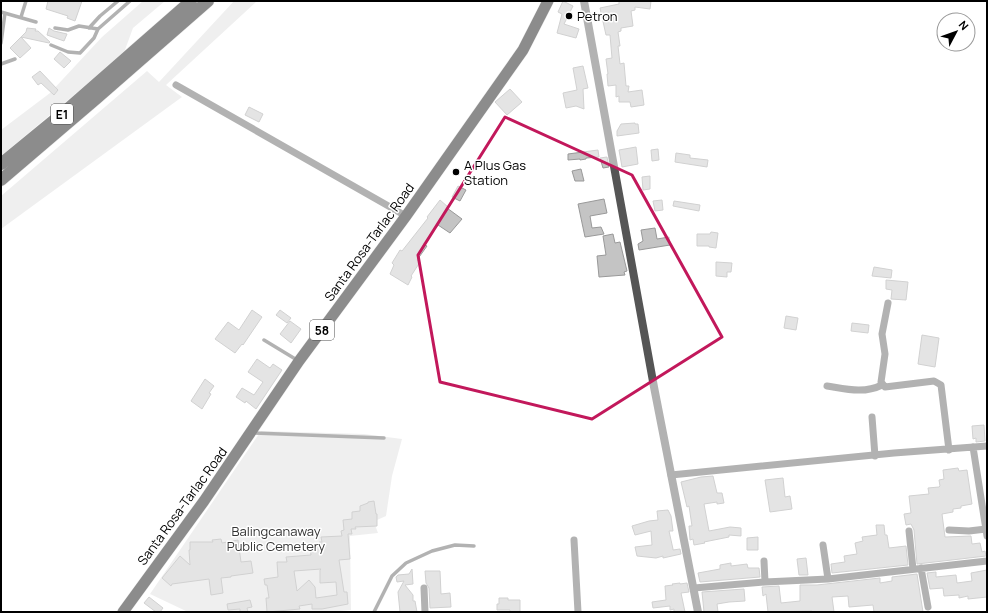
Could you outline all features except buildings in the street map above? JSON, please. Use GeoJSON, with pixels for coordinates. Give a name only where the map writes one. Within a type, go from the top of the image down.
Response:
{"type":"FeatureCollection","features":[{"type":"Feature","properties":{"kind":"highway","name":"E1"},"geometry":{"type":"LineString","coordinates":[[1,180],[126,65],[191,1]]}},
{"type":"Feature","properties":{"kind":"highway","name":"E1"},"geometry":{"type":"LineString","coordinates":[[1,164],[62,114],[208,1]]}},
{"type":"Feature","properties":{"kind":"highway","name":"Santa Rosa-Tarlac Road"},"geometry":{"type":"LineString","coordinates":[[123,612],[204,501],[299,362],[406,216],[523,50],[548,1]]}},
{"type":"Feature","properties":{"kind":"street"},"geometry":{"type":"LineString","coordinates":[[584,1],[671,475],[698,612]]}},
{"type":"Feature","properties":{"kind":"street"},"geometry":{"type":"LineString","coordinates":[[176,85],[406,216]]}},
{"type":"Feature","properties":{"kind":"street"},"geometry":{"type":"LineString","coordinates":[[882,385],[884,346],[882,334],[888,303]]}},
{"type":"Feature","properties":{"kind":"street"},"geometry":{"type":"LineString","coordinates":[[827,386],[856,391],[876,388],[882,385],[885,386],[934,381],[941,385],[949,450]]}},
{"type":"Feature","properties":{"kind":"street"},"geometry":{"type":"LineString","coordinates":[[872,417],[875,456]]}},
{"type":"Feature","properties":{"kind":"street"},"geometry":{"type":"LineString","coordinates":[[671,475],[987,446]]}},
{"type":"Feature","properties":{"kind":"street"},"geometry":{"type":"LineString","coordinates":[[949,530],[986,533],[984,492],[973,447]]}},
{"type":"Feature","properties":{"kind":"street"},"geometry":{"type":"LineString","coordinates":[[909,530],[913,569]]}},
{"type":"Feature","properties":{"kind":"street"},"geometry":{"type":"LineString","coordinates":[[574,540],[578,612]]}},
{"type":"Feature","properties":{"kind":"street"},"geometry":{"type":"LineString","coordinates":[[824,546],[828,579]]}},
{"type":"Feature","properties":{"kind":"street"},"geometry":{"type":"LineString","coordinates":[[764,561],[766,582]]}},
{"type":"Feature","properties":{"kind":"street"},"geometry":{"type":"LineString","coordinates":[[694,588],[828,579],[987,561]]}},
{"type":"Feature","properties":{"kind":"street"},"geometry":{"type":"LineString","coordinates":[[921,568],[928,607]]}},
{"type":"Feature","properties":{"kind":"street"},"geometry":{"type":"LineString","coordinates":[[424,588],[425,612]]}},
{"type":"Feature","properties":{"kind":"lane"},"geometry":{"type":"LineString","coordinates":[[21,17],[26,1]]}},
{"type":"Feature","properties":{"kind":"lane"},"geometry":{"type":"LineString","coordinates":[[89,28],[100,16],[118,1]]}},
{"type":"Feature","properties":{"kind":"lane"},"geometry":{"type":"LineString","coordinates":[[51,45],[68,52],[80,53],[94,38],[98,29],[130,1]]}},
{"type":"Feature","properties":{"kind":"lane"},"geometry":{"type":"LineString","coordinates":[[1,12],[36,22]]}},
{"type":"Feature","properties":{"kind":"lane"},"geometry":{"type":"LineString","coordinates":[[1,43],[6,13]]}},
{"type":"Feature","properties":{"kind":"lane"},"geometry":{"type":"LineString","coordinates":[[54,28],[68,30],[79,26],[98,29]]}},
{"type":"Feature","properties":{"kind":"lane"},"geometry":{"type":"LineString","coordinates":[[1,64],[15,59]]}},
{"type":"Feature","properties":{"kind":"lane"},"geometry":{"type":"LineString","coordinates":[[264,340],[299,362]]}},
{"type":"Feature","properties":{"kind":"lane"},"geometry":{"type":"LineString","coordinates":[[251,433],[384,438]]}},
{"type":"Feature","properties":{"kind":"lane"},"geometry":{"type":"LineString","coordinates":[[374,612],[392,576],[406,563],[432,551],[455,545],[474,546]]}},
{"type":"Feature","properties":{"kind":"highlighted area"},"geometry":{"type":"Polygon","coordinates":[[[505,117],[632,175],[722,337],[592,419],[440,382],[418,255],[505,117]]]}},
{"type":"Feature","properties":{"kind":"green space"},"geometry":{"type":"Polygon","coordinates":[[[143,1],[165,1],[133,28],[122,58],[93,79],[1,156],[1,130],[50,93],[102,37],[143,1]]]}},
{"type":"Feature","properties":{"kind":"green space"},"geometry":{"type":"Polygon","coordinates":[[[234,1],[257,1],[166,85],[182,97],[1,229],[1,196],[147,71],[159,82],[234,1]]]}},
{"type":"Feature","properties":{"kind":"green space","name":"Balingcanaway Public Cemetery"},"geometry":{"type":"Polygon","coordinates":[[[261,431],[364,434],[402,439],[392,476],[386,516],[377,520],[375,525],[378,533],[350,536],[351,610],[330,612],[188,612],[150,594],[261,431]]]}},
{"type":"Feature","properties":{"kind":"place","name":"Petron"},"geometry":{"type":"Point","coordinates":[569,16]}},
{"type":"Feature","properties":{"kind":"place","name":"A Plus Gas Station"},"geometry":{"type":"Point","coordinates":[456,172]}}]}
